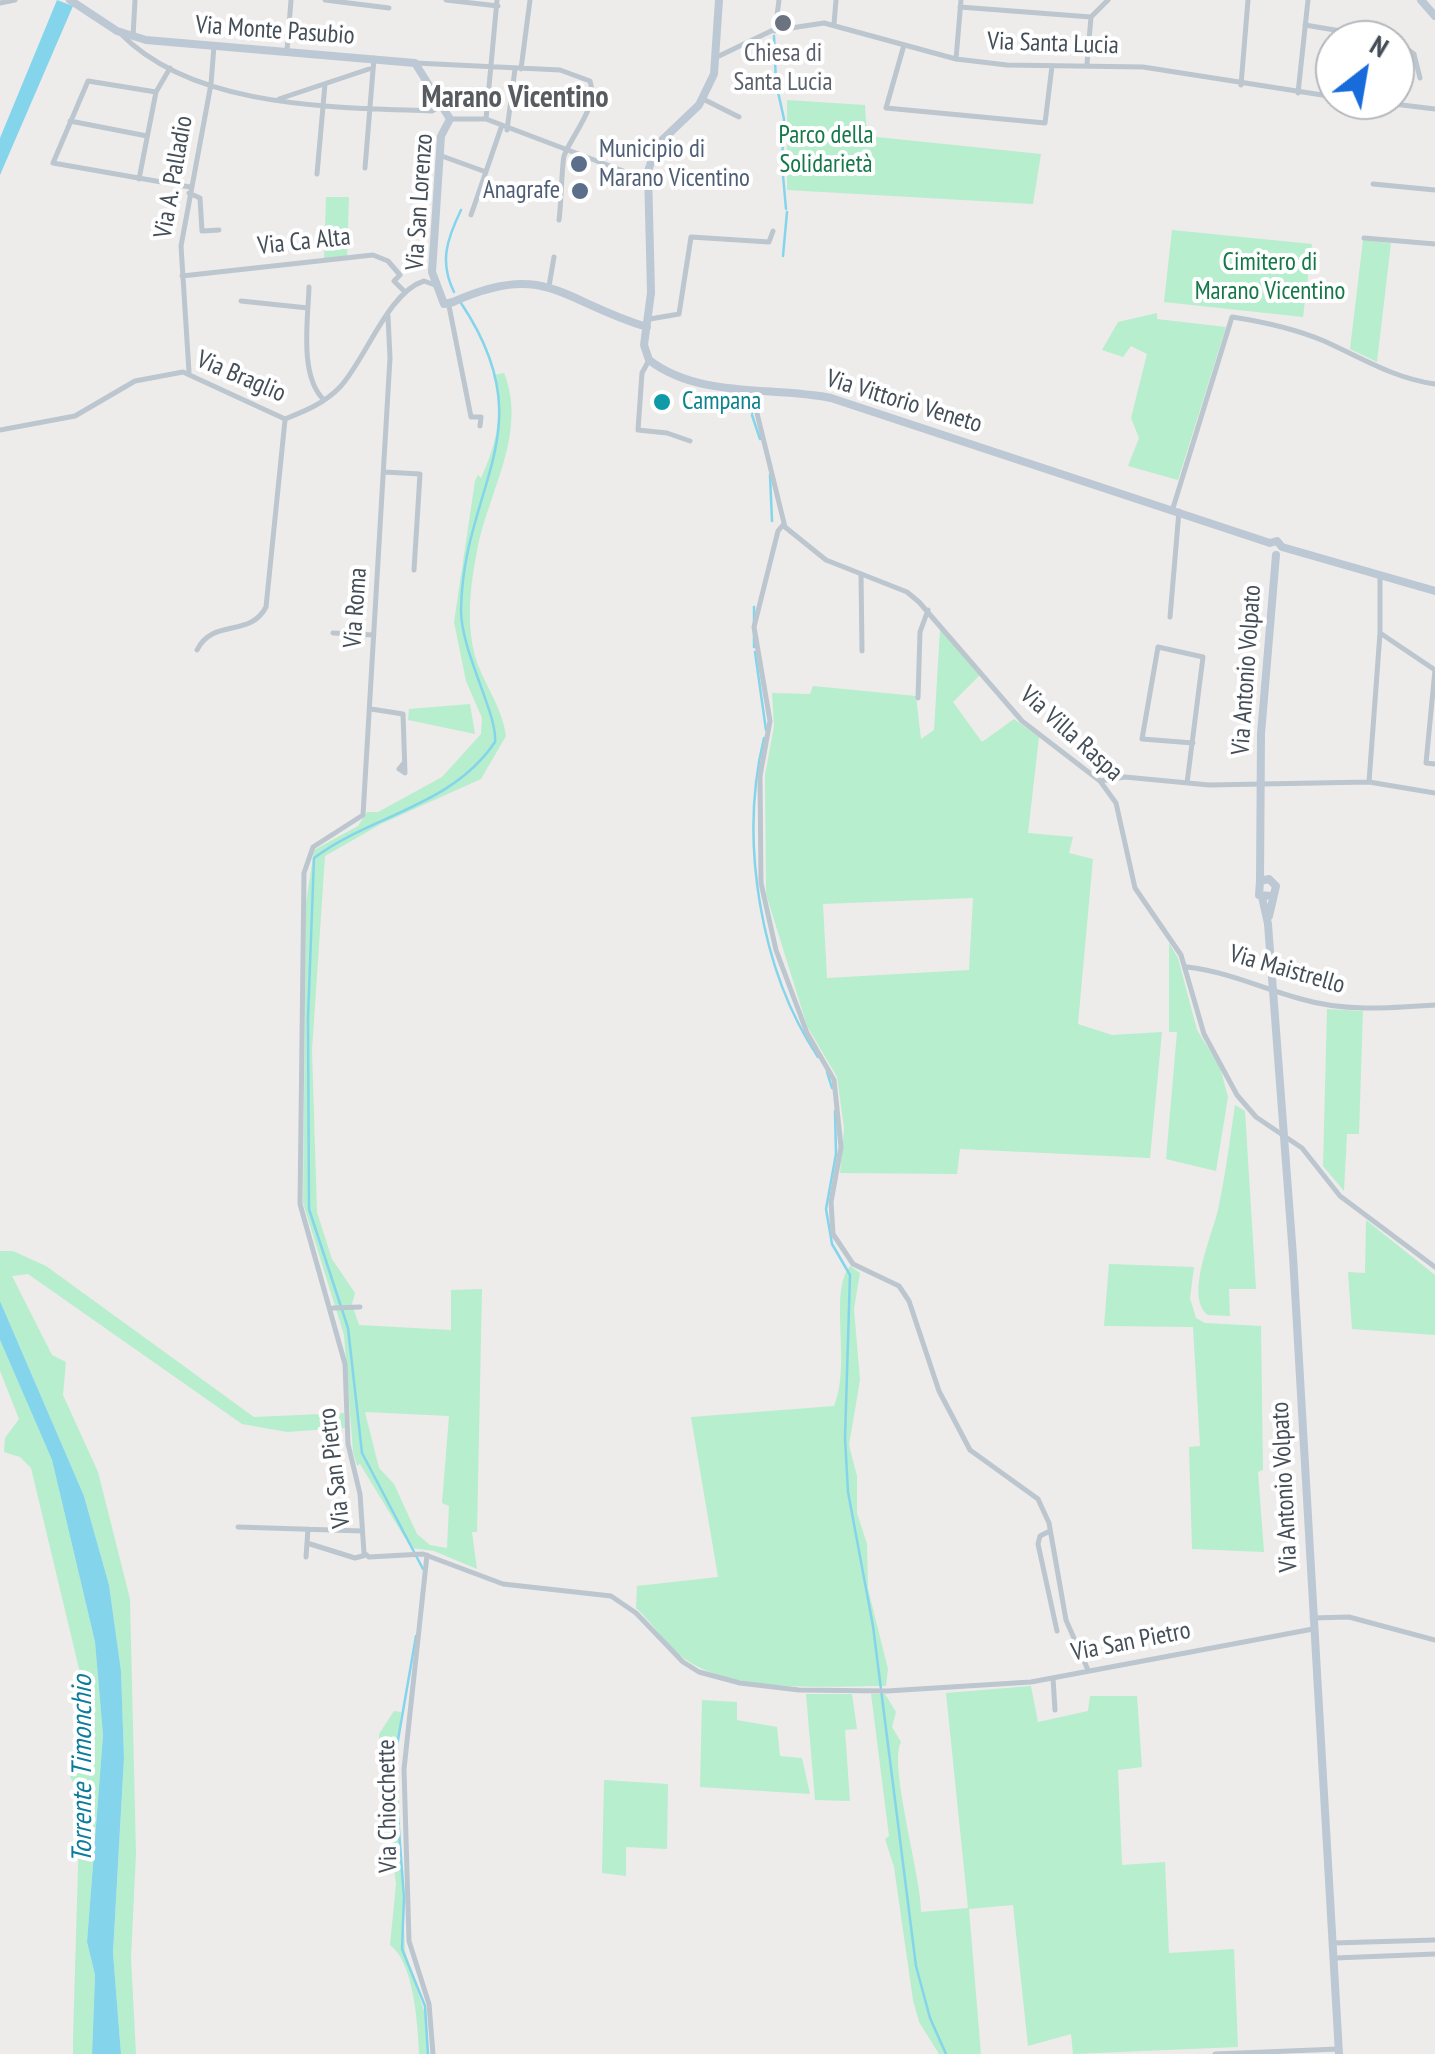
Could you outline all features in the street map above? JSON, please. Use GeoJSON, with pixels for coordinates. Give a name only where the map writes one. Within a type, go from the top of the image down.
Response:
{"type":"FeatureCollection","features":[{"type":"Feature","properties":{"kind":"street"},"geometry":{"type":"LineString","coordinates":[[0,3],[16,0]]}},
{"type":"Feature","properties":{"kind":"street"},"geometry":{"type":"LineString","coordinates":[[134,37],[136,0]]}},
{"type":"Feature","properties":{"kind":"street"},"geometry":{"type":"LineString","coordinates":[[287,51],[292,0]]}},
{"type":"Feature","properties":{"kind":"street"},"geometry":{"type":"LineString","coordinates":[[325,0],[389,8]]}},
{"type":"Feature","properties":{"kind":"street"},"geometry":{"type":"LineString","coordinates":[[446,0],[499,2],[488,66],[486,119]]}},
{"type":"Feature","properties":{"kind":"street"},"geometry":{"type":"LineString","coordinates":[[471,215],[504,129],[530,0]]}},
{"type":"Feature","properties":{"kind":"street"},"geometry":{"type":"LineString","coordinates":[[690,441],[667,432],[638,430],[642,374],[649,360],[644,345],[648,323],[647,180],[657,145],[702,100],[719,56],[719,0]]}},
{"type":"Feature","properties":{"kind":"street"},"geometry":{"type":"LineString","coordinates":[[775,30],[780,0]]}},
{"type":"Feature","properties":{"kind":"street"},"geometry":{"type":"LineString","coordinates":[[834,24],[836,0]]}},
{"type":"Feature","properties":{"kind":"street"},"geometry":{"type":"LineString","coordinates":[[1086,64],[1091,17],[1108,0]]}},
{"type":"Feature","properties":{"kind":"street"},"geometry":{"type":"LineString","coordinates":[[1241,85],[1248,0]]}},
{"type":"Feature","properties":{"kind":"street"},"geometry":{"type":"LineString","coordinates":[[1298,93],[1308,0]]}},
{"type":"Feature","properties":{"kind":"street"},"geometry":{"type":"LineString","coordinates":[[1421,0],[1435,16]]}},
{"type":"Feature","properties":{"kind":"street","name":"Via Monte Pasubio"},"geometry":{"type":"LineString","coordinates":[[73,2],[134,37],[415,63]]}},
{"type":"Feature","properties":{"kind":"street"},"geometry":{"type":"LineString","coordinates":[[956,59],[960,4],[1091,17]]}},
{"type":"Feature","properties":{"kind":"street","name":"Via Santa Lucia"},"geometry":{"type":"LineString","coordinates":[[719,56],[775,30],[834,24],[956,59],[1142,67],[1315,95]]}},
{"type":"Feature","properties":{"kind":"street"},"geometry":{"type":"LineString","coordinates":[[1305,25],[1315,27]]}},
{"type":"Feature","properties":{"kind":"street"},"geometry":{"type":"LineString","coordinates":[[118,31],[170,68],[254,99],[439,111],[443,104]]}},
{"type":"Feature","properties":{"kind":"street"},"geometry":{"type":"LineString","coordinates":[[904,45],[886,108],[1045,122],[1052,66]]}},
{"type":"Feature","properties":{"kind":"street","name":"Via A. Palladio"},"geometry":{"type":"LineString","coordinates":[[191,374],[181,246],[211,84],[214,46]]}},
{"type":"Feature","properties":{"kind":"street"},"geometry":{"type":"LineString","coordinates":[[365,168],[374,58]]}},
{"type":"Feature","properties":{"kind":"street"},"geometry":{"type":"LineString","coordinates":[[1415,58],[1420,78]]}},
{"type":"Feature","properties":{"kind":"street","name":"Via San Lorenzo"},"geometry":{"type":"LineString","coordinates":[[415,63],[426,67],[450,119],[440,136],[432,272],[435,284],[451,304]]}},
{"type":"Feature","properties":{"kind":"street"},"geometry":{"type":"LineString","coordinates":[[426,67],[560,70],[591,83],[576,140],[567,150],[558,220]]}},
{"type":"Feature","properties":{"kind":"street"},"geometry":{"type":"LineString","coordinates":[[138,179],[156,92],[170,68]]}},
{"type":"Feature","properties":{"kind":"street"},"geometry":{"type":"LineString","coordinates":[[276,100],[368,69]]}},
{"type":"Feature","properties":{"kind":"street"},"geometry":{"type":"LineString","coordinates":[[156,92],[88,81],[53,163],[190,190],[200,198],[202,230],[219,230]]}},
{"type":"Feature","properties":{"kind":"street"},"geometry":{"type":"LineString","coordinates":[[317,174],[325,84]]}},
{"type":"Feature","properties":{"kind":"street"},"geometry":{"type":"LineString","coordinates":[[702,100],[739,117]]}},
{"type":"Feature","properties":{"kind":"street"},"geometry":{"type":"LineString","coordinates":[[450,119],[486,119],[647,180]]}},
{"type":"Feature","properties":{"kind":"street"},"geometry":{"type":"LineString","coordinates":[[70,120],[148,136]]}},
{"type":"Feature","properties":{"kind":"street"},"geometry":{"type":"LineString","coordinates":[[439,155],[486,172]]}},
{"type":"Feature","properties":{"kind":"street"},"geometry":{"type":"LineString","coordinates":[[1372,184],[1435,190]]}},
{"type":"Feature","properties":{"kind":"street"},"geometry":{"type":"LineString","coordinates":[[480,426],[481,418],[471,417],[451,304],[504,282],[549,286],[648,323],[678,314],[691,237],[769,242],[773,232]]}},
{"type":"Feature","properties":{"kind":"street"},"geometry":{"type":"LineString","coordinates":[[1364,238],[1435,244]]}},
{"type":"Feature","properties":{"kind":"street","name":"Via Ca Alta"},"geometry":{"type":"LineString","coordinates":[[182,276],[373,255],[388,261],[400,274],[394,280],[405,292]]}},
{"type":"Feature","properties":{"kind":"street"},"geometry":{"type":"LineString","coordinates":[[549,286],[554,257]]}},
{"type":"Feature","properties":{"kind":"street","name":"Via Braglio"},"geometry":{"type":"LineString","coordinates":[[0,430],[76,416],[135,381],[182,372],[285,419],[324,400],[341,386],[405,292],[432,272]]}},
{"type":"Feature","properties":{"kind":"street"},"geometry":{"type":"LineString","coordinates":[[416,284],[435,284]]}},
{"type":"Feature","properties":{"kind":"street"},"geometry":{"type":"LineString","coordinates":[[310,287],[311,376],[313,387],[324,400]]}},
{"type":"Feature","properties":{"kind":"street"},"geometry":{"type":"LineString","coordinates":[[241,301],[308,308]]}},
{"type":"Feature","properties":{"kind":"street","name":"Via Roma"},"geometry":{"type":"LineString","coordinates":[[304,873],[312,847],[349,828],[363,815],[392,331],[388,316]]}},
{"type":"Feature","properties":{"kind":"street"},"geometry":{"type":"LineString","coordinates":[[1170,617],[1176,509],[1232,317],[1272,322],[1388,374],[1435,384]]}},
{"type":"Feature","properties":{"kind":"street","name":"Via Vittorio Veneto"},"geometry":{"type":"LineString","coordinates":[[649,360],[696,380],[752,393],[804,392],[831,398],[1176,509],[1270,544],[1269,550],[1279,551]]}},
{"type":"Feature","properties":{"kind":"street"},"geometry":{"type":"LineString","coordinates":[[752,393],[772,464],[783,525],[778,531],[754,627],[770,721],[760,776],[760,884],[776,950],[807,1033],[834,1080],[840,1147],[831,1202],[833,1234],[854,1264],[899,1286],[909,1301],[938,1391],[970,1450],[1038,1499],[1050,1531],[1066,1620],[1088,1670]]}},
{"type":"Feature","properties":{"kind":"street"},"geometry":{"type":"LineString","coordinates":[[197,650],[204,636],[215,629],[247,626],[260,620],[266,607],[285,419]]}},
{"type":"Feature","properties":{"kind":"street"},"geometry":{"type":"LineString","coordinates":[[384,472],[420,474],[414,570]]}},
{"type":"Feature","properties":{"kind":"street","name":"Via Villa Raspa"},"geometry":{"type":"LineString","coordinates":[[783,525],[826,560],[907,592],[928,610],[1022,721],[1100,781],[1120,815],[1135,888],[1187,968],[1204,1034],[1237,1095],[1256,1117],[1284,1133],[1340,1196],[1435,1267]]}},
{"type":"Feature","properties":{"kind":"street"},"geometry":{"type":"LineString","coordinates":[[1279,551],[1381,574],[1435,592]]}},
{"type":"Feature","properties":{"kind":"street","name":"Via Antonio Volpato"},"geometry":{"type":"LineString","coordinates":[[1267,897],[1256,889],[1264,848],[1261,783],[1279,551]]}},
{"type":"Feature","properties":{"kind":"street"},"geometry":{"type":"LineString","coordinates":[[862,574],[862,651]]}},
{"type":"Feature","properties":{"kind":"street"},"geometry":{"type":"LineString","coordinates":[[1369,782],[1381,574]]}},
{"type":"Feature","properties":{"kind":"street"},"geometry":{"type":"LineString","coordinates":[[918,698],[920,632],[928,610]]}},
{"type":"Feature","properties":{"kind":"street"},"geometry":{"type":"LineString","coordinates":[[333,633],[374,635]]}},
{"type":"Feature","properties":{"kind":"street"},"geometry":{"type":"LineString","coordinates":[[1380,633],[1435,670],[1426,763],[1435,764]]}},
{"type":"Feature","properties":{"kind":"street"},"geometry":{"type":"LineString","coordinates":[[1187,782],[1193,743],[1203,655],[1158,647],[1142,739],[1193,743]]}},
{"type":"Feature","properties":{"kind":"street"},"geometry":{"type":"LineString","coordinates":[[371,709],[406,714],[403,764]]}},
{"type":"Feature","properties":{"kind":"street"},"geometry":{"type":"LineString","coordinates":[[1100,781],[1125,778],[1369,782],[1435,792]]}},
{"type":"Feature","properties":{"kind":"street","name":"Via Antonio Volpato"},"geometry":{"type":"LineString","coordinates":[[1264,848],[1276,890],[1267,897]]}},
{"type":"Feature","properties":{"kind":"street","name":"Via San Pietro"},"geometry":{"type":"LineString","coordinates":[[304,873],[300,1204],[334,1308],[345,1364],[348,1444],[360,1494],[366,1555],[425,1554],[502,1584],[611,1596],[636,1612],[683,1662],[719,1679],[789,1689],[886,1691],[1053,1678],[1313,1629]]}},
{"type":"Feature","properties":{"kind":"street"},"geometry":{"type":"LineString","coordinates":[[1260,881],[1272,880]]}},
{"type":"Feature","properties":{"kind":"street","name":"Via Antonio Volpato"},"geometry":{"type":"LineString","coordinates":[[1267,897],[1339,2051]]}},
{"type":"Feature","properties":{"kind":"street","name":"Via Maistrello"},"geometry":{"type":"LineString","coordinates":[[1187,968],[1246,977],[1274,990],[1350,1009],[1435,1005]]}},
{"type":"Feature","properties":{"kind":"street"},"geometry":{"type":"LineString","coordinates":[[334,1308],[360,1307]]}},
{"type":"Feature","properties":{"kind":"street"},"geometry":{"type":"LineString","coordinates":[[238,1527],[362,1531]]}},
{"type":"Feature","properties":{"kind":"street"},"geometry":{"type":"LineString","coordinates":[[306,1557],[308,1528]]}},
{"type":"Feature","properties":{"kind":"street"},"geometry":{"type":"LineString","coordinates":[[1050,1531],[1040,1536],[1038,1544],[1057,1631]]}},
{"type":"Feature","properties":{"kind":"street"},"geometry":{"type":"LineString","coordinates":[[307,1544],[355,1558],[366,1555]]}},
{"type":"Feature","properties":{"kind":"street","name":"Via Chiocchette"},"geometry":{"type":"LineString","coordinates":[[425,1554],[404,1769],[409,1941],[429,2004],[433,2054]]}},
{"type":"Feature","properties":{"kind":"street"},"geometry":{"type":"LineString","coordinates":[[1312,1618],[1349,1617],[1435,1640]]}},
{"type":"Feature","properties":{"kind":"street"},"geometry":{"type":"LineString","coordinates":[[1053,1678],[1054,1709]]}},
{"type":"Feature","properties":{"kind":"street"},"geometry":{"type":"LineString","coordinates":[[1331,1943],[1435,1940]]}},
{"type":"Feature","properties":{"kind":"street"},"geometry":{"type":"LineString","coordinates":[[1332,1958],[1435,1954]]}},
{"type":"Feature","properties":{"kind":"street"},"geometry":{"type":"LineString","coordinates":[[1215,2054],[1339,2051]]}},
{"type":"Feature","properties":{"kind":"green space","name":"Parco della Solidarietà"},"geometry":{"type":"Polygon","coordinates":[[[787,100],[865,105],[867,136],[1041,154],[1033,204],[787,190],[787,100]]]}},
{"type":"Feature","properties":{"kind":"green space"},"geometry":{"type":"Polygon","coordinates":[[[326,197],[349,197],[347,257],[324,260],[326,197]]]}},
{"type":"Feature","properties":{"kind":"green space","name":"Cimitero di Marano Vicentino"},"geometry":{"type":"Polygon","coordinates":[[[1172,230],[1312,244],[1303,317],[1164,302],[1172,230]]]}},
{"type":"Feature","properties":{"kind":"green space"},"geometry":{"type":"Polygon","coordinates":[[[1363,240],[1391,243],[1377,362],[1350,349],[1363,240]]]}},
{"type":"Feature","properties":{"kind":"green space"},"geometry":{"type":"Polygon","coordinates":[[[1157,313],[1157,319],[1226,327],[1178,480],[1128,466],[1139,438],[1131,418],[1147,354],[1131,346],[1123,357],[1102,350],[1118,322],[1157,313]]]}},
{"type":"Feature","properties":{"kind":"green space"},"geometry":{"type":"Polygon","coordinates":[[[504,373],[510,395],[509,440],[477,551],[470,623],[478,665],[506,736],[481,779],[381,824],[325,856],[312,1050],[317,1212],[332,1259],[355,1293],[352,1304],[359,1325],[451,1330],[451,1290],[482,1289],[477,1532],[472,1532],[477,1569],[434,1551],[411,1548],[360,1464],[357,1466],[353,1452],[344,1335],[303,1203],[306,903],[314,850],[358,826],[367,812],[378,812],[442,777],[481,734],[482,718],[466,681],[454,622],[475,481],[478,475],[481,478],[495,440],[498,402],[493,375],[504,373]],[[365,1412],[379,1468],[394,1484],[417,1534],[430,1545],[447,1548],[449,1506],[442,1503],[449,1416],[365,1412]]]}},
{"type":"Feature","properties":{"kind":"green space"},"geometry":{"type":"Polygon","coordinates":[[[940,630],[980,675],[953,702],[982,742],[1014,719],[1039,737],[1028,833],[1073,837],[1069,853],[1093,859],[1078,1024],[1112,1035],[1162,1032],[1150,1158],[960,1149],[957,1174],[840,1173],[844,1128],[837,1077],[807,1026],[766,894],[765,775],[774,726],[772,693],[810,694],[813,686],[916,696],[921,739],[934,730],[940,630]],[[973,898],[823,904],[827,978],[969,970],[973,898]]]}},
{"type":"Feature","properties":{"kind":"green space"},"geometry":{"type":"Polygon","coordinates":[[[470,704],[475,734],[408,720],[409,709],[470,704]]]}},
{"type":"Feature","properties":{"kind":"green space"},"geometry":{"type":"Polygon","coordinates":[[[1169,943],[1178,958],[1197,1030],[1220,1067],[1228,1097],[1216,1171],[1166,1159],[1177,1032],[1169,1032],[1169,943]]]}},
{"type":"Feature","properties":{"kind":"green space"},"geometry":{"type":"Polygon","coordinates":[[[1327,1009],[1363,1011],[1359,1134],[1347,1134],[1344,1191],[1323,1166],[1327,1009]]]}},
{"type":"Feature","properties":{"kind":"green space"},"geometry":{"type":"Polygon","coordinates":[[[1235,1105],[1245,1111],[1256,1289],[1229,1289],[1230,1316],[1208,1315],[1201,1306],[1199,1278],[1219,1205],[1235,1105]]]}},
{"type":"Feature","properties":{"kind":"green space"},"geometry":{"type":"Polygon","coordinates":[[[1366,1220],[1435,1275],[1435,1335],[1352,1329],[1348,1272],[1365,1273],[1366,1220]]]}},
{"type":"Feature","properties":{"kind":"green space"},"geometry":{"type":"Polygon","coordinates":[[[0,1251],[13,1251],[46,1266],[254,1417],[344,1413],[345,1428],[287,1432],[242,1424],[28,1274],[12,1276],[52,1355],[66,1362],[63,1395],[98,1472],[130,1599],[136,1854],[131,1958],[136,2054],[121,2054],[113,1954],[124,1758],[121,1671],[109,1585],[84,1496],[0,1301],[0,1251]]]}},
{"type":"Feature","properties":{"kind":"green space"},"geometry":{"type":"Polygon","coordinates":[[[1109,1264],[1194,1267],[1190,1298],[1196,1318],[1205,1323],[1261,1326],[1263,1470],[1258,1472],[1264,1552],[1192,1549],[1189,1447],[1200,1446],[1193,1327],[1104,1326],[1109,1264]]]}},
{"type":"Feature","properties":{"kind":"green space"},"geometry":{"type":"Polygon","coordinates":[[[850,1266],[860,1273],[854,1309],[860,1380],[849,1445],[857,1476],[857,1513],[867,1544],[868,1589],[888,1669],[886,1686],[782,1686],[729,1678],[705,1670],[672,1648],[636,1608],[637,1586],[718,1577],[691,1417],[834,1406],[841,1370],[841,1293],[850,1266]]]}},
{"type":"Feature","properties":{"kind":"green space"},"geometry":{"type":"Polygon","coordinates":[[[0,1340],[52,1460],[95,1642],[103,1735],[87,1942],[95,1975],[92,2054],[73,2054],[80,1799],[70,1776],[81,1726],[81,1677],[31,1468],[20,1457],[4,1452],[5,1438],[19,1419],[0,1371],[0,1340]]]}},
{"type":"Feature","properties":{"kind":"green space"},"geometry":{"type":"Polygon","coordinates":[[[1031,1686],[1038,1722],[1088,1711],[1090,1696],[1137,1696],[1142,1767],[1118,1770],[1122,1865],[1165,1862],[1169,1953],[1234,1949],[1238,2047],[1073,2054],[1071,2034],[1028,2046],[1013,1905],[969,1909],[981,2054],[939,2054],[919,2022],[894,1867],[885,1839],[889,1836],[871,1694],[885,1694],[896,1712],[892,1727],[901,1742],[899,1774],[921,1912],[968,1908],[946,1693],[1031,1686]]]}},
{"type":"Feature","properties":{"kind":"green space"},"geometry":{"type":"Polygon","coordinates":[[[806,1694],[852,1694],[857,1729],[845,1730],[850,1801],[815,1800],[806,1694]]]}},
{"type":"Feature","properties":{"kind":"green space"},"geometry":{"type":"Polygon","coordinates":[[[702,1700],[737,1702],[737,1720],[777,1727],[780,1756],[802,1758],[810,1794],[700,1787],[702,1700]]]}},
{"type":"Feature","properties":{"kind":"green space"},"geometry":{"type":"Polygon","coordinates":[[[394,1711],[401,1712],[397,1752],[405,1951],[425,2014],[428,2054],[419,2054],[409,1980],[405,1965],[390,1945],[396,1884],[379,1734],[394,1711]]]}},
{"type":"Feature","properties":{"kind":"green space"},"geometry":{"type":"Polygon","coordinates":[[[604,1780],[668,1784],[667,1849],[626,1847],[626,1876],[602,1873],[604,1780]]]}},
{"type":"Feature","properties":{"kind":"water"},"geometry":{"type":"Polygon","coordinates":[[[57,0],[73,6],[0,175],[0,138],[57,0]]]}},
{"type":"Feature","properties":{"kind":"water"},"geometry":{"type":"Polygon","coordinates":[[[0,1301],[84,1496],[109,1585],[121,1671],[124,1758],[113,1953],[121,2054],[92,2054],[95,1975],[87,1942],[103,1735],[95,1642],[52,1460],[0,1340],[0,1301]]]}},
{"type":"Feature","properties":{"kind":"waterway"},"geometry":{"type":"LineString","coordinates":[[774,36],[776,83],[784,119],[786,209]]}},
{"type":"Feature","properties":{"kind":"waterway"},"geometry":{"type":"LineString","coordinates":[[454,292],[446,261],[461,210]]}},
{"type":"Feature","properties":{"kind":"waterway"},"geometry":{"type":"LineString","coordinates":[[783,256],[787,212]]}},
{"type":"Feature","properties":{"kind":"waterway"},"geometry":{"type":"LineString","coordinates":[[423,1569],[362,1453],[348,1328],[309,1209],[308,1018],[314,858],[361,830],[434,796],[477,764],[495,742],[461,610],[465,566],[494,457],[499,423],[497,387],[485,347],[461,303]]}},
{"type":"Feature","properties":{"kind":"waterway"},"geometry":{"type":"LineString","coordinates":[[747,397],[752,413]]}},
{"type":"Feature","properties":{"kind":"waterway"},"geometry":{"type":"LineString","coordinates":[[752,415],[760,439]]}},
{"type":"Feature","properties":{"kind":"waterway"},"geometry":{"type":"LineString","coordinates":[[770,475],[772,521]]}},
{"type":"Feature","properties":{"kind":"waterway"},"geometry":{"type":"LineString","coordinates":[[754,607],[754,647]]}},
{"type":"Feature","properties":{"kind":"waterway"},"geometry":{"type":"LineString","coordinates":[[755,652],[766,730]]}},
{"type":"Feature","properties":{"kind":"waterway"},"geometry":{"type":"LineString","coordinates":[[764,738],[754,819],[760,903],[782,985],[818,1057]]}},
{"type":"Feature","properties":{"kind":"waterway"},"geometry":{"type":"LineString","coordinates":[[827,1072],[832,1088]]}},
{"type":"Feature","properties":{"kind":"waterway"},"geometry":{"type":"LineString","coordinates":[[835,1111],[836,1154],[826,1209],[832,1244],[850,1275],[845,1438],[848,1492],[873,1626],[916,1966],[930,2018],[946,2054]]}},
{"type":"Feature","properties":{"kind":"waterway"},"geometry":{"type":"LineString","coordinates":[[416,1636],[394,1763],[404,1898],[402,1949],[425,2006],[428,2054]]}},
{"type":"Feature","properties":{"kind":"place","name":"Chiesa di Santa Lucia"},"geometry":{"type":"Point","coordinates":[783,23]}},
{"type":"Feature","properties":{"kind":"place","name":"Municipio di Marano Vicentino"},"geometry":{"type":"Point","coordinates":[579,164]}},
{"type":"Feature","properties":{"kind":"place","name":"Anagrafe"},"geometry":{"type":"Point","coordinates":[580,191]}},
{"type":"Feature","properties":{"kind":"place","name":"Campana"},"geometry":{"type":"Point","coordinates":[662,402]}},
{"type":"Feature","properties":{"kind":"district","name":"Marano Vicentino"},"geometry":{"type":"Point","coordinates":[515,98]}},
{"type":"Feature","properties":{"kind":"water label","name":"Torrente Timonchio"},"geometry":{"type":"Point","coordinates":[83,1769]}}]}
